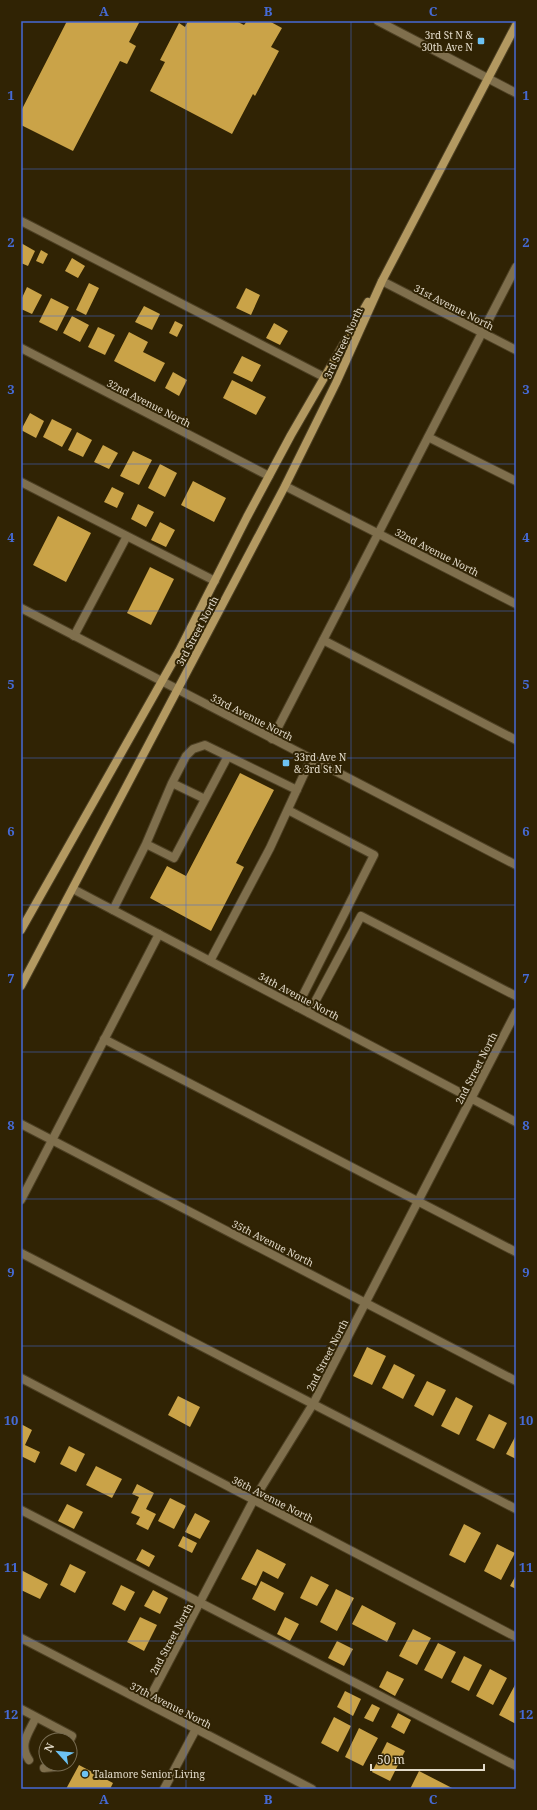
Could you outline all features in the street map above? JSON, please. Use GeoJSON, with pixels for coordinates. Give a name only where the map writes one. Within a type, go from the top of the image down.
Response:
{"type":"FeatureCollection","features":[{"type":"Feature","properties":{"kind":"main road","name":"3rd Street North"},"geometry":{"type":"LineString","coordinates":[[21,986],[285,486],[336,383],[382,282],[516,25]]}},
{"type":"Feature","properties":{"kind":"main road","name":"3rd Street North"},"geometry":{"type":"LineString","coordinates":[[21,930],[161,681],[215,581],[268,476],[354,325],[382,282]]}},
{"type":"Feature","properties":{"kind":"street"},"geometry":{"type":"LineString","coordinates":[[378,21],[516,93]]}},
{"type":"Feature","properties":{"kind":"street"},"geometry":{"type":"LineString","coordinates":[[21,221],[324,377]]}},
{"type":"Feature","properties":{"kind":"street"},"geometry":{"type":"LineString","coordinates":[[272,738],[516,268]]}},
{"type":"Feature","properties":{"kind":"street","name":"31st Avenue North"},"geometry":{"type":"LineString","coordinates":[[382,282],[516,350]]}},
{"type":"Feature","properties":{"kind":"street","name":"32nd Avenue North"},"geometry":{"type":"LineString","coordinates":[[21,348],[268,476]]}},
{"type":"Feature","properties":{"kind":"street"},"geometry":{"type":"LineString","coordinates":[[428,437],[516,482]]}},
{"type":"Feature","properties":{"kind":"street"},"geometry":{"type":"LineString","coordinates":[[21,482],[215,581]]}},
{"type":"Feature","properties":{"kind":"street","name":"32nd Avenue North"},"geometry":{"type":"LineString","coordinates":[[285,486],[516,604]]}},
{"type":"Feature","properties":{"kind":"street"},"geometry":{"type":"LineString","coordinates":[[74,636],[127,536]]}},
{"type":"Feature","properties":{"kind":"street","name":"33rd Avenue North"},"geometry":{"type":"LineString","coordinates":[[21,608],[176,690],[272,738],[516,865]]}},
{"type":"Feature","properties":{"kind":"street"},"geometry":{"type":"LineString","coordinates":[[323,640],[516,740]]}},
{"type":"Feature","properties":{"kind":"street"},"geometry":{"type":"LineString","coordinates":[[113,910],[146,844],[172,783],[186,756],[193,749],[204,745],[297,790]]}},
{"type":"Feature","properties":{"kind":"street"},"geometry":{"type":"LineString","coordinates":[[146,844],[174,858],[228,756]]}},
{"type":"Feature","properties":{"kind":"street"},"geometry":{"type":"LineString","coordinates":[[210,961],[288,810],[311,759]]}},
{"type":"Feature","properties":{"kind":"street"},"geometry":{"type":"LineString","coordinates":[[172,783],[205,799]]}},
{"type":"Feature","properties":{"kind":"street"},"geometry":{"type":"LineString","coordinates":[[288,810],[374,855],[297,1007]]}},
{"type":"Feature","properties":{"kind":"street","name":"34th Avenue North"},"geometry":{"type":"LineString","coordinates":[[73,889],[516,1122]]}},
{"type":"Feature","properties":{"kind":"street"},"geometry":{"type":"LineString","coordinates":[[310,1013],[361,916],[516,996]]}},
{"type":"Feature","properties":{"kind":"street"},"geometry":{"type":"LineString","coordinates":[[21,1200],[159,934]]}},
{"type":"Feature","properties":{"kind":"street","name":"2nd Street North"},"geometry":{"type":"LineString","coordinates":[[147,1704],[253,1501],[313,1404],[516,1012]]}},
{"type":"Feature","properties":{"kind":"street"},"geometry":{"type":"LineString","coordinates":[[104,1039],[516,1252]]}},
{"type":"Feature","properties":{"kind":"street","name":"35th Avenue North"},"geometry":{"type":"LineString","coordinates":[[21,1124],[516,1381]]}},
{"type":"Feature","properties":{"kind":"street"},"geometry":{"type":"LineString","coordinates":[[21,1253],[516,1509]]}},
{"type":"Feature","properties":{"kind":"street","name":"36th Avenue North"},"geometry":{"type":"LineString","coordinates":[[21,1378],[253,1501],[516,1637]]}},
{"type":"Feature","properties":{"kind":"street"},"geometry":{"type":"LineString","coordinates":[[21,1510],[516,1766]]}},
{"type":"Feature","properties":{"kind":"street","name":"37th Avenue North"},"geometry":{"type":"LineString","coordinates":[[21,1638],[309,1788]]}},
{"type":"Feature","properties":{"kind":"street"},"geometry":{"type":"LineString","coordinates":[[21,1709],[64,1732]]}},
{"type":"Feature","properties":{"kind":"street"},"geometry":{"type":"LineString","coordinates":[[29,1760],[24,1753],[25,1740],[36,1717]]}},
{"type":"Feature","properties":{"kind":"street"},"geometry":{"type":"LineString","coordinates":[[164,1789],[196,1729]]}},
{"type":"Feature","properties":{"kind":"building"},"geometry":{"type":"Polygon","coordinates":[[[67,21],[140,21],[129,42],[136,46],[127,64],[120,61],[73,151],[21,125],[21,111],[67,21]]]}},
{"type":"Feature","properties":{"kind":"building"},"geometry":{"type":"Polygon","coordinates":[[[188,21],[236,21],[244,25],[247,21],[269,21],[282,28],[271,47],[279,51],[255,96],[253,94],[232,134],[150,91],[165,62],[160,60],[179,23],[185,27],[188,21]]]}},
{"type":"Feature","properties":{"kind":"building"},"geometry":{"type":"Polygon","coordinates":[[[21,243],[35,251],[28,266],[21,263],[21,243]]]}},
{"type":"Feature","properties":{"kind":"building"},"geometry":{"type":"Polygon","coordinates":[[[41,250],[48,254],[43,264],[36,261],[41,250]]]}},
{"type":"Feature","properties":{"kind":"building"},"geometry":{"type":"Polygon","coordinates":[[[72,258],[85,266],[78,278],[65,271],[72,258]]]}},
{"type":"Feature","properties":{"kind":"building"},"geometry":{"type":"Polygon","coordinates":[[[89,283],[99,288],[86,315],[76,310],[89,283]]]}},
{"type":"Feature","properties":{"kind":"building"},"geometry":{"type":"Polygon","coordinates":[[[27,287],[42,295],[32,314],[21,309],[21,300],[27,287]]]}},
{"type":"Feature","properties":{"kind":"building"},"geometry":{"type":"Polygon","coordinates":[[[246,288],[260,295],[251,315],[236,308],[246,288]]]}},
{"type":"Feature","properties":{"kind":"building"},"geometry":{"type":"Polygon","coordinates":[[[51,298],[69,307],[57,331],[39,322],[51,298]]]}},
{"type":"Feature","properties":{"kind":"building"},"geometry":{"type":"Polygon","coordinates":[[[144,306],[160,314],[152,330],[135,322],[144,306]]]}},
{"type":"Feature","properties":{"kind":"building"},"geometry":{"type":"Polygon","coordinates":[[[72,316],[89,325],[80,342],[63,333],[72,316]]]}},
{"type":"Feature","properties":{"kind":"building"},"geometry":{"type":"Polygon","coordinates":[[[175,321],[183,325],[177,337],[169,333],[175,321]]]}},
{"type":"Feature","properties":{"kind":"building"},"geometry":{"type":"Polygon","coordinates":[[[274,323],[288,331],[280,345],[266,338],[274,323]]]}},
{"type":"Feature","properties":{"kind":"building"},"geometry":{"type":"Polygon","coordinates":[[[98,327],[115,335],[105,355],[88,347],[98,327]]]}},
{"type":"Feature","properties":{"kind":"building"},"geometry":{"type":"Polygon","coordinates":[[[129,332],[148,342],[143,352],[165,363],[155,382],[114,361],[129,332]]]}},
{"type":"Feature","properties":{"kind":"building"},"geometry":{"type":"Polygon","coordinates":[[[242,356],[261,365],[252,382],[233,373],[242,356]]]}},
{"type":"Feature","properties":{"kind":"building"},"geometry":{"type":"Polygon","coordinates":[[[173,372],[187,380],[179,396],[165,388],[173,372]]]}},
{"type":"Feature","properties":{"kind":"building"},"geometry":{"type":"Polygon","coordinates":[[[232,380],[266,397],[256,415],[223,398],[232,380]]]}},
{"type":"Feature","properties":{"kind":"building"},"geometry":{"type":"Polygon","coordinates":[[[30,413],[44,421],[36,438],[21,430],[30,413]]]}},
{"type":"Feature","properties":{"kind":"building"},"geometry":{"type":"Polygon","coordinates":[[[52,419],[72,429],[62,447],[43,437],[52,419]]]}},
{"type":"Feature","properties":{"kind":"building"},"geometry":{"type":"Polygon","coordinates":[[[77,432],[92,440],[83,457],[68,450],[77,432]]]}},
{"type":"Feature","properties":{"kind":"building"},"geometry":{"type":"Polygon","coordinates":[[[103,445],[118,453],[109,469],[94,462],[103,445]]]}},
{"type":"Feature","properties":{"kind":"building"},"geometry":{"type":"Polygon","coordinates":[[[133,451],[152,460],[139,485],[120,476],[133,451]]]}},
{"type":"Feature","properties":{"kind":"building"},"geometry":{"type":"Polygon","coordinates":[[[160,464],[177,473],[165,497],[148,488],[160,464]]]}},
{"type":"Feature","properties":{"kind":"building"},"geometry":{"type":"Polygon","coordinates":[[[193,481],[226,498],[214,522],[181,505],[193,481]]]}},
{"type":"Feature","properties":{"kind":"building"},"geometry":{"type":"Polygon","coordinates":[[[112,487],[124,493],[117,508],[104,502],[112,487]]]}},
{"type":"Feature","properties":{"kind":"building"},"geometry":{"type":"Polygon","coordinates":[[[138,504],[154,512],[146,527],[131,519],[138,504]]]}},
{"type":"Feature","properties":{"kind":"building"},"geometry":{"type":"Polygon","coordinates":[[[58,516],[91,533],[66,582],[33,565],[58,516]]]}},
{"type":"Feature","properties":{"kind":"building"},"geometry":{"type":"Polygon","coordinates":[[[160,522],[175,530],[166,547],[151,540],[160,522]]]}},
{"type":"Feature","properties":{"kind":"building"},"geometry":{"type":"Polygon","coordinates":[[[150,567],[174,579],[151,625],[127,613],[150,567]]]}},
{"type":"Feature","properties":{"kind":"building"},"geometry":{"type":"Polygon","coordinates":[[[240,773],[274,790],[236,863],[244,867],[211,931],[150,898],[167,866],[186,876],[240,773]]]}},
{"type":"Feature","properties":{"kind":"building"},"geometry":{"type":"Polygon","coordinates":[[[367,1347],[386,1356],[372,1385],[353,1376],[367,1347]]]}},
{"type":"Feature","properties":{"kind":"building"},"geometry":{"type":"Polygon","coordinates":[[[394,1364],[415,1375],[403,1399],[382,1388],[394,1364]]]}},
{"type":"Feature","properties":{"kind":"building"},"geometry":{"type":"Polygon","coordinates":[[[427,1381],[446,1390],[433,1416],[414,1406],[427,1381]]]}},
{"type":"Feature","properties":{"kind":"building"},"geometry":{"type":"Polygon","coordinates":[[[178,1396],[200,1407],[190,1427],[168,1415],[178,1396]]]}},
{"type":"Feature","properties":{"kind":"building"},"geometry":{"type":"Polygon","coordinates":[[[456,1397],[473,1406],[459,1435],[441,1426],[456,1397]]]}},
{"type":"Feature","properties":{"kind":"building"},"geometry":{"type":"Polygon","coordinates":[[[489,1414],[507,1423],[494,1449],[476,1440],[489,1414]]]}},
{"type":"Feature","properties":{"kind":"building"},"geometry":{"type":"Polygon","coordinates":[[[21,1424],[32,1430],[25,1445],[40,1452],[35,1463],[21,1456],[21,1424]]]}},
{"type":"Feature","properties":{"kind":"building"},"geometry":{"type":"Polygon","coordinates":[[[516,1435],[516,1459],[506,1454],[516,1435]]]}},
{"type":"Feature","properties":{"kind":"building"},"geometry":{"type":"Polygon","coordinates":[[[69,1446],[85,1454],[76,1472],[60,1464],[69,1446]]]}},
{"type":"Feature","properties":{"kind":"building"},"geometry":{"type":"Polygon","coordinates":[[[96,1466],[122,1479],[112,1498],[86,1485],[96,1466]]]}},
{"type":"Feature","properties":{"kind":"building"},"geometry":{"type":"Polygon","coordinates":[[[137,1484],[154,1493],[146,1509],[156,1514],[148,1530],[136,1524],[140,1517],[131,1513],[139,1497],[132,1494],[137,1484]]]}},
{"type":"Feature","properties":{"kind":"building"},"geometry":{"type":"Polygon","coordinates":[[[170,1498],[186,1506],[174,1529],[158,1521],[170,1498]]]}},
{"type":"Feature","properties":{"kind":"building"},"geometry":{"type":"Polygon","coordinates":[[[67,1504],[83,1512],[74,1529],[58,1521],[67,1504]]]}},
{"type":"Feature","properties":{"kind":"building"},"geometry":{"type":"Polygon","coordinates":[[[195,1513],[210,1521],[200,1539],[185,1532],[195,1513]]]}},
{"type":"Feature","properties":{"kind":"building"},"geometry":{"type":"Polygon","coordinates":[[[464,1524],[481,1533],[465,1563],[449,1555],[464,1524]]]}},
{"type":"Feature","properties":{"kind":"building"},"geometry":{"type":"Polygon","coordinates":[[[183,1536],[197,1543],[192,1553],[178,1546],[183,1536]]]}},
{"type":"Feature","properties":{"kind":"building"},"geometry":{"type":"Polygon","coordinates":[[[497,1544],[515,1553],[501,1580],[484,1571],[497,1544]]]}},
{"type":"Feature","properties":{"kind":"building"},"geometry":{"type":"Polygon","coordinates":[[[142,1549],[155,1556],[149,1567],[136,1560],[142,1549]]]}},
{"type":"Feature","properties":{"kind":"building"},"geometry":{"type":"Polygon","coordinates":[[[257,1549],[286,1564],[278,1579],[263,1571],[256,1586],[241,1579],[257,1549]]]}},
{"type":"Feature","properties":{"kind":"building"},"geometry":{"type":"Polygon","coordinates":[[[70,1564],[86,1572],[75,1593],[60,1585],[70,1564]]]}},
{"type":"Feature","properties":{"kind":"building"},"geometry":{"type":"Polygon","coordinates":[[[21,1570],[48,1584],[40,1599],[21,1590],[21,1570]]]}},
{"type":"Feature","properties":{"kind":"building"},"geometry":{"type":"Polygon","coordinates":[[[516,1575],[516,1589],[510,1586],[516,1575]]]}},
{"type":"Feature","properties":{"kind":"building"},"geometry":{"type":"Polygon","coordinates":[[[311,1576],[329,1585],[317,1606],[300,1598],[311,1576]]]}},
{"type":"Feature","properties":{"kind":"building"},"geometry":{"type":"Polygon","coordinates":[[[261,1581],[284,1593],[275,1611],[252,1599],[261,1581]]]}},
{"type":"Feature","properties":{"kind":"building"},"geometry":{"type":"Polygon","coordinates":[[[121,1585],[135,1592],[125,1611],[112,1604],[121,1585]]]}},
{"type":"Feature","properties":{"kind":"building"},"geometry":{"type":"Polygon","coordinates":[[[336,1589],[354,1598],[337,1631],[320,1622],[336,1589]]]}},
{"type":"Feature","properties":{"kind":"building"},"geometry":{"type":"Polygon","coordinates":[[[153,1590],[168,1598],[160,1614],[144,1606],[153,1590]]]}},
{"type":"Feature","properties":{"kind":"building"},"geometry":{"type":"Polygon","coordinates":[[[362,1605],[396,1623],[387,1642],[352,1624],[362,1605]]]}},
{"type":"Feature","properties":{"kind":"building"},"geometry":{"type":"Polygon","coordinates":[[[140,1617],[157,1625],[144,1651],[127,1642],[140,1617]]]}},
{"type":"Feature","properties":{"kind":"building"},"geometry":{"type":"Polygon","coordinates":[[[285,1617],[299,1624],[290,1641],[277,1634],[285,1617]]]}},
{"type":"Feature","properties":{"kind":"building"},"geometry":{"type":"Polygon","coordinates":[[[413,1629],[431,1638],[417,1665],[399,1656],[413,1629]]]}},
{"type":"Feature","properties":{"kind":"building"},"geometry":{"type":"Polygon","coordinates":[[[337,1641],[353,1649],[344,1666],[328,1658],[337,1641]]]}},
{"type":"Feature","properties":{"kind":"building"},"geometry":{"type":"Polygon","coordinates":[[[438,1643],[456,1652],[442,1679],[424,1670],[438,1643]]]}},
{"type":"Feature","properties":{"kind":"building"},"geometry":{"type":"Polygon","coordinates":[[[464,1656],[482,1665],[469,1691],[451,1682],[464,1656]]]}},
{"type":"Feature","properties":{"kind":"building"},"geometry":{"type":"Polygon","coordinates":[[[490,1669],[507,1678],[493,1705],[476,1696],[490,1669]]]}},
{"type":"Feature","properties":{"kind":"building"},"geometry":{"type":"Polygon","coordinates":[[[387,1671],[404,1679],[395,1696],[379,1687],[387,1671]]]}},
{"type":"Feature","properties":{"kind":"building"},"geometry":{"type":"Polygon","coordinates":[[[516,1683],[516,1724],[499,1715],[516,1683]]]}},
{"type":"Feature","properties":{"kind":"building"},"geometry":{"type":"Polygon","coordinates":[[[345,1691],[361,1699],[353,1716],[337,1707],[345,1691]]]}},
{"type":"Feature","properties":{"kind":"building"},"geometry":{"type":"Polygon","coordinates":[[[372,1704],[380,1708],[373,1722],[364,1718],[372,1704]]]}},
{"type":"Feature","properties":{"kind":"building"},"geometry":{"type":"Polygon","coordinates":[[[398,1713],[411,1720],[404,1734],[391,1727],[398,1713]]]}},
{"type":"Feature","properties":{"kind":"building"},"geometry":{"type":"Polygon","coordinates":[[[334,1717],[351,1726],[338,1752],[321,1743],[334,1717]]]}},
{"type":"Feature","properties":{"kind":"building"},"geometry":{"type":"Polygon","coordinates":[[[359,1728],[378,1738],[363,1766],[345,1757],[359,1728]]]}},
{"type":"Feature","properties":{"kind":"building"},"geometry":{"type":"Polygon","coordinates":[[[387,1742],[405,1751],[390,1781],[372,1772],[387,1742]]]}},
{"type":"Feature","properties":{"kind":"building","name":"Talamore Senior Living"},"geometry":{"type":"Polygon","coordinates":[[[79,1765],[113,1783],[110,1789],[66,1789],[75,1772],[78,1772],[79,1765]]]}},
{"type":"Feature","properties":{"kind":"building"},"geometry":{"type":"Polygon","coordinates":[[[419,1771],[454,1789],[410,1789],[419,1771]]]}},
{"type":"Feature","properties":{"kind":"place","name":"3rd St N & 30th Ave N"},"geometry":{"type":"Point","coordinates":[481,41]}},
{"type":"Feature","properties":{"kind":"place","name":"33rd Ave N & 3rd St N"},"geometry":{"type":"Point","coordinates":[286,763]}},
{"type":"Feature","properties":{"kind":"place","name":"Talamore Senior Living"},"geometry":{"type":"Point","coordinates":[85,1774]}}]}
